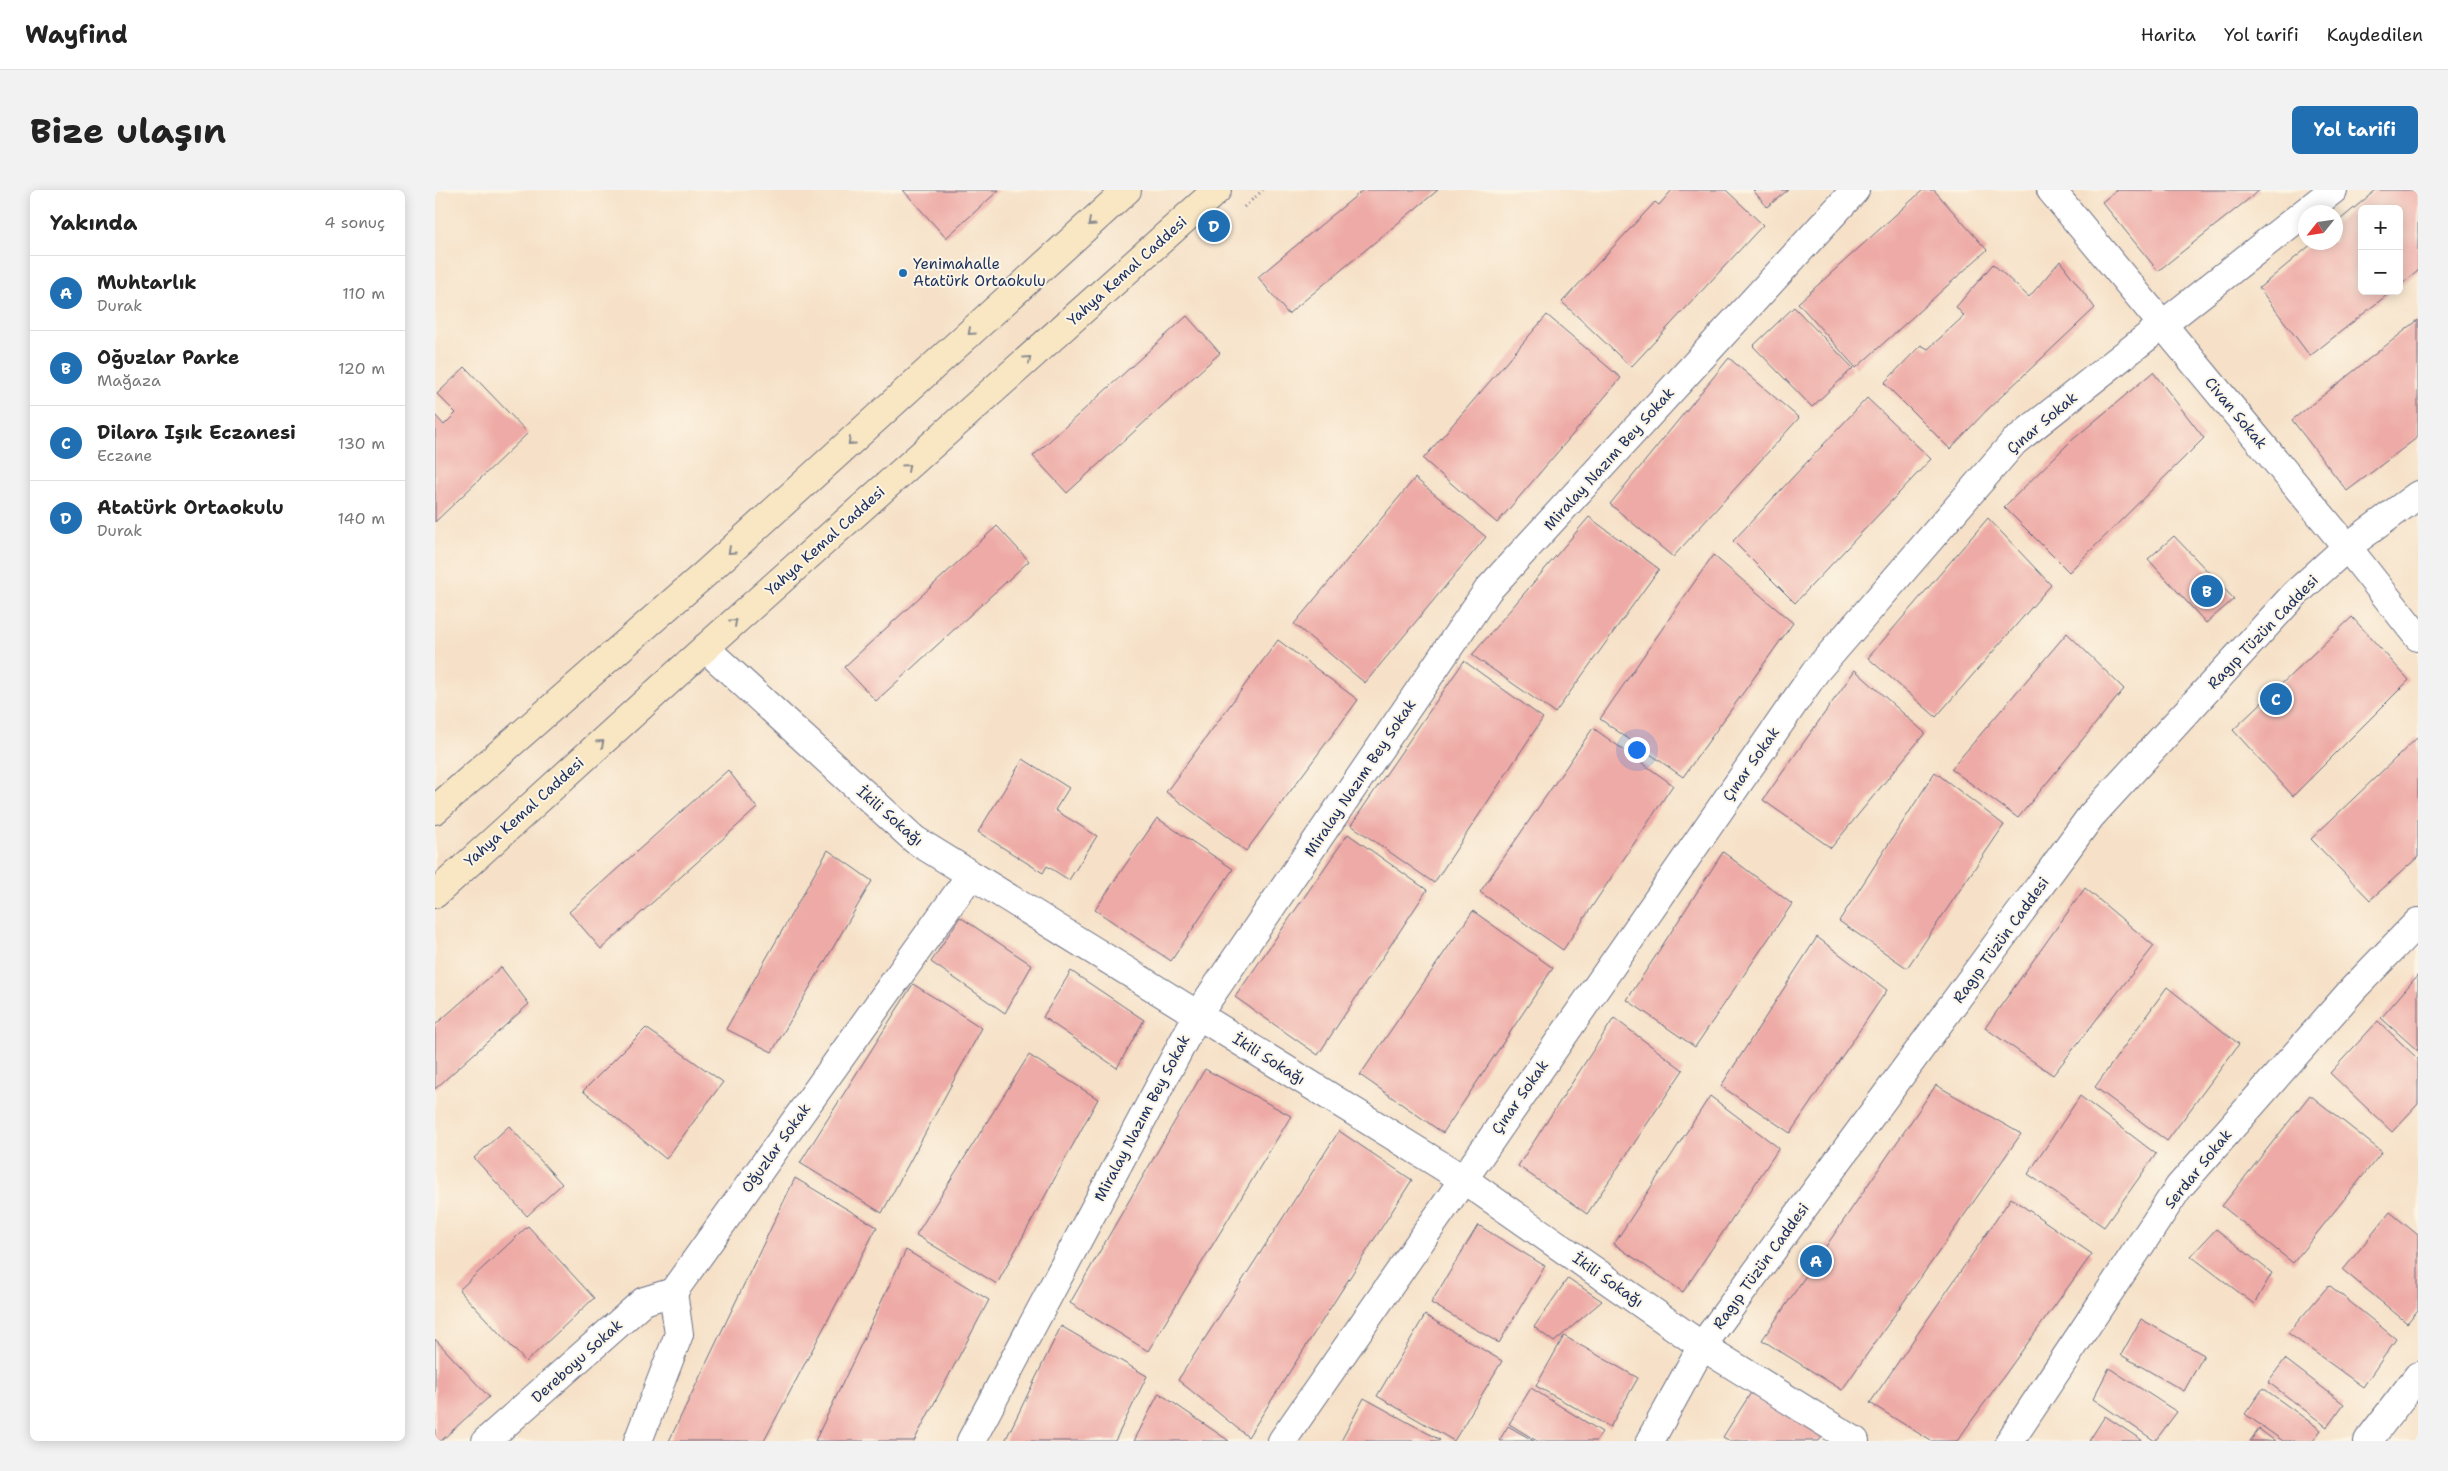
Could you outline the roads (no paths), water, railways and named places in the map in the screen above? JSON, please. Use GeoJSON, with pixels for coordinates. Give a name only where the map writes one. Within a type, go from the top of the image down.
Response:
{"type":"FeatureCollection","features":[{"type":"Feature","properties":{"kind":"main road"},"geometry":{"type":"LineString","coordinates":[[435,810],[706,573],[1127,190]]}},
{"type":"Feature","properties":{"kind":"main road","name":"Yahya Kemal Caddesi"},"geometry":{"type":"LineString","coordinates":[[435,894],[705,648],[1217,190]]}},
{"type":"Feature","properties":{"kind":"street","name":"Miralay Nazım Bey Sokak"},"geometry":{"type":"LineString","coordinates":[[971,1441],[1197,1014],[1488,590],[1855,190]]}},
{"type":"Feature","properties":{"kind":"street","name":"Civan Sokak"},"geometry":{"type":"LineString","coordinates":[[2051,190],[2347,547],[2418,637]]}},
{"type":"Feature","properties":{"kind":"street","name":"Çınar Sokak"},"geometry":{"type":"LineString","coordinates":[[1282,1441],[1816,671],[2014,442],[2333,190]]}},
{"type":"Feature","properties":{"kind":"street","name":"Ragıp Tüzün Caddesi"},"geometry":{"type":"LineString","coordinates":[[1650,1441],[1702,1346],[2091,816],[2295,594],[2347,547],[2418,495]]}},
{"type":"Feature","properties":{"kind":"street","name":"İkili Sokağı"},"geometry":{"type":"LineString","coordinates":[[705,648],[915,840],[1463,1179],[1702,1346],[1855,1441]]}},
{"type":"Feature","properties":{"kind":"street","name":"Oğuzlar Sokak"},"geometry":{"type":"LineString","coordinates":[[673,1292],[971,876]]}},
{"type":"Feature","properties":{"kind":"street","name":"Serdar Sokak"},"geometry":{"type":"LineString","coordinates":[[2010,1441],[2179,1187],[2353,988],[2418,922]]}},
{"type":"Feature","properties":{"kind":"street","name":"Dereboyu Sokak"},"geometry":{"type":"LineString","coordinates":[[486,1441],[644,1301],[673,1292]]}},
{"type":"Feature","properties":{"kind":"street"},"geometry":{"type":"LineString","coordinates":[[638,1441],[679,1334],[673,1292]]}},
{"type":"Feature","properties":{"kind":"street"},"geometry":{"type":"LineString","coordinates":[[2369,1441],[2418,1376]]}},
{"type":"Feature","properties":{"kind":"place","name":"Atatürk Ortaokulu"},"geometry":{"type":"Point","coordinates":[1214,226]}},
{"type":"Feature","properties":{"kind":"place","name":"Yenimahalle Atatürk Ortaokulu"},"geometry":{"type":"Point","coordinates":[903,273]}},
{"type":"Feature","properties":{"kind":"place","name":"Oğuzlar Parke"},"geometry":{"type":"Point","coordinates":[2207,591]}},
{"type":"Feature","properties":{"kind":"place","name":"Dilara Işık Eczanesi"},"geometry":{"type":"Point","coordinates":[2276,699]}},
{"type":"Feature","properties":{"kind":"place","name":"Muhtarlık"},"geometry":{"type":"Point","coordinates":[1816,1261]}}]}
